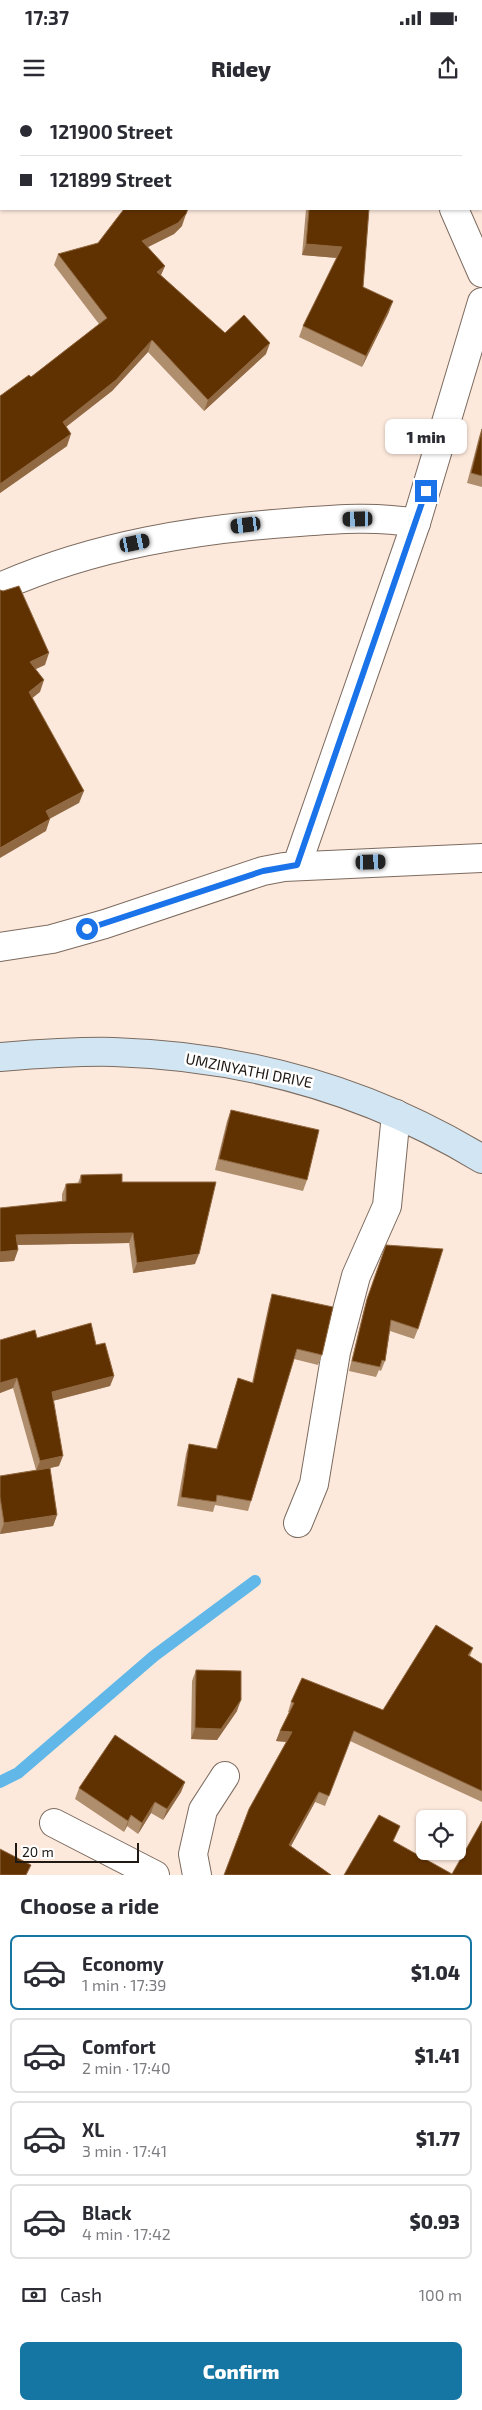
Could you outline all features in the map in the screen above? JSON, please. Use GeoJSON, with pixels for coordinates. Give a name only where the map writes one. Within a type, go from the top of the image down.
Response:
{"type":"FeatureCollection","features":[{"type":"Feature","properties":{"kind":"street"},"geometry":{"type":"LineString","coordinates":[[454,210],[482,273]]}},
{"type":"Feature","properties":{"kind":"street"},"geometry":{"type":"LineString","coordinates":[[297,865],[416,523],[482,302]]}},
{"type":"Feature","properties":{"kind":"street"},"geometry":{"type":"LineString","coordinates":[[0,587],[47,567],[121,546],[204,530],[342,519],[390,518],[416,523]]}},
{"type":"Feature","properties":{"kind":"street"},"geometry":{"type":"LineString","coordinates":[[0,947],[52,939],[105,924],[263,871],[297,865],[482,858]]}},
{"type":"Feature","properties":{"kind":"street","name":"UMZINYATHI DRIVE"},"geometry":{"type":"LineString","coordinates":[[0,1057],[114,1052],[207,1060],[307,1082],[347,1094],[437,1132],[482,1159]]}},
{"type":"Feature","properties":{"kind":"street"},"geometry":{"type":"LineString","coordinates":[[298,1523],[314,1484],[336,1352],[356,1276],[387,1206],[396,1114]]}},
{"type":"Feature","properties":{"kind":"street"},"geometry":{"type":"LineString","coordinates":[[197,1875],[194,1854],[203,1810],[225,1776]]}},
{"type":"Feature","properties":{"kind":"street"},"geometry":{"type":"LineString","coordinates":[[54,1823],[155,1875]]}},
{"type":"Feature","properties":{"kind":"building"},"geometry":{"type":"Polygon","coordinates":[[[123,210],[188,210],[178,223],[142,241],[165,266],[157,272],[225,333],[244,315],[270,343],[208,400],[152,340],[116,380],[63,422],[71,434],[0,484],[0,396],[29,375],[31,377],[107,318],[58,254],[98,243],[123,210]]]}},
{"type":"Feature","properties":{"kind":"building"},"geometry":{"type":"Polygon","coordinates":[[[309,210],[369,210],[363,287],[393,301],[366,356],[303,326],[342,247],[306,244],[309,210]]]}},
{"type":"Feature","properties":{"kind":"building"},"geometry":{"type":"Polygon","coordinates":[[[482,429],[482,476],[471,473],[482,429]]]}},
{"type":"Feature","properties":{"kind":"building"},"geometry":{"type":"Polygon","coordinates":[[[19,586],[49,653],[30,662],[44,680],[29,692],[84,791],[46,811],[50,819],[0,848],[0,590],[3,591],[19,586]]]}},
{"type":"Feature","properties":{"kind":"building"},"geometry":{"type":"Polygon","coordinates":[[[231,1110],[319,1130],[307,1180],[219,1159],[231,1110]]]}},
{"type":"Feature","properties":{"kind":"building"},"geometry":{"type":"Polygon","coordinates":[[[122,1174],[122,1182],[216,1182],[199,1254],[137,1263],[133,1233],[16,1235],[18,1250],[0,1252],[0,1208],[66,1201],[66,1184],[81,1183],[81,1175],[122,1174]]]}},
{"type":"Feature","properties":{"kind":"building"},"geometry":{"type":"Polygon","coordinates":[[[386,1245],[443,1249],[418,1329],[391,1320],[385,1361],[382,1360],[380,1367],[352,1361],[367,1299],[386,1245]]]}},
{"type":"Feature","properties":{"kind":"building"},"geometry":{"type":"Polygon","coordinates":[[[272,1294],[333,1307],[322,1355],[297,1349],[251,1501],[217,1495],[216,1502],[181,1497],[189,1444],[217,1449],[238,1378],[253,1383],[272,1294]]]}},
{"type":"Feature","properties":{"kind":"building"},"geometry":{"type":"Polygon","coordinates":[[[91,1323],[96,1345],[105,1343],[114,1376],[52,1392],[63,1456],[40,1461],[17,1378],[0,1383],[0,1340],[35,1330],[37,1338],[91,1323]]]}},
{"type":"Feature","properties":{"kind":"building"},"geometry":{"type":"Polygon","coordinates":[[[50,1468],[57,1515],[4,1523],[0,1497],[0,1476],[50,1468]]]}},
{"type":"Feature","properties":{"kind":"building"},"geometry":{"type":"Polygon","coordinates":[[[436,1625],[473,1648],[468,1655],[482,1664],[482,1791],[354,1731],[329,1796],[319,1792],[289,1845],[331,1875],[224,1875],[249,1809],[292,1732],[280,1731],[294,1703],[291,1702],[302,1678],[383,1710],[436,1625]]]}},
{"type":"Feature","properties":{"kind":"building"},"geometry":{"type":"Polygon","coordinates":[[[196,1670],[241,1671],[241,1700],[221,1729],[195,1728],[196,1670]]]}},
{"type":"Feature","properties":{"kind":"building"},"geometry":{"type":"Polygon","coordinates":[[[115,1735],[185,1782],[167,1809],[155,1802],[142,1823],[131,1815],[128,1821],[79,1788],[115,1735]]]}},
{"type":"Feature","properties":{"kind":"building"},"geometry":{"type":"Polygon","coordinates":[[[379,1815],[400,1826],[393,1841],[416,1854],[416,1860],[427,1860],[452,1874],[460,1860],[466,1860],[466,1849],[482,1821],[482,1875],[344,1875],[379,1815]]]}},
{"type":"Feature","properties":{"kind":"building"},"geometry":{"type":"Polygon","coordinates":[[[0,1849],[31,1865],[26,1875],[0,1875],[0,1849]]]}},
{"type":"Feature","properties":{"kind":"waterway"},"geometry":{"type":"LineString","coordinates":[[0,1782],[18,1773],[154,1656],[255,1581]]}},
{"type":"Feature","properties":{"kind":"route"},"geometry":{"type":"LineString","coordinates":[[87,929],[263,871],[297,865],[426,491]]}}]}
